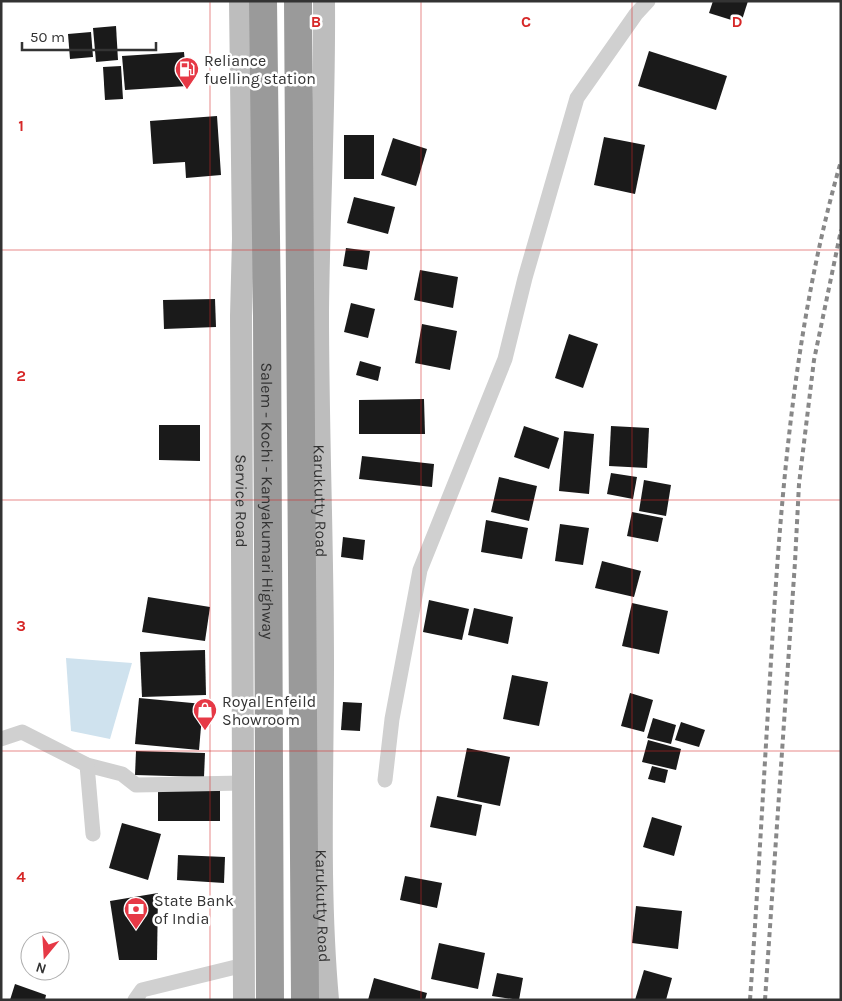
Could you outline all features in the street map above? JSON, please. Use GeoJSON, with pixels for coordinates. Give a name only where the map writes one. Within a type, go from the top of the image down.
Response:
{"type":"FeatureCollection","features":[{"type":"Feature","properties":{"kind":"highway","name":"Salem - Kochi - Kanyakumari Highway"},"geometry":{"type":"LineString","coordinates":[[263,1],[267,326],[270,1000]]}},
{"type":"Feature","properties":{"kind":"highway","name":"Salem - Kochi - Kanyakumari Highway"},"geometry":{"type":"LineString","coordinates":[[298,1],[305,1000]]}},
{"type":"Feature","properties":{"kind":"street","name":"Service Road"},"geometry":{"type":"LineString","coordinates":[[240,1],[244,1000]]}},
{"type":"Feature","properties":{"kind":"street","name":"Karukutty Road"},"geometry":{"type":"LineString","coordinates":[[324,1],[318,321],[323,661],[324,959],[328,1000]]}},
{"type":"Feature","properties":{"kind":"street"},"geometry":{"type":"LineString","coordinates":[[385,780],[392,718],[420,570],[506,359],[525,278],[577,98],[636,14],[648,1]]}},
{"type":"Feature","properties":{"kind":"street"},"geometry":{"type":"LineString","coordinates":[[1,739],[22,732],[87,765],[122,774],[136,786],[244,783]]}},
{"type":"Feature","properties":{"kind":"street"},"geometry":{"type":"LineString","coordinates":[[87,765],[93,834]]}},
{"type":"Feature","properties":{"kind":"street"},"geometry":{"type":"LineString","coordinates":[[134,1000],[142,990],[244,966]]}},
{"type":"Feature","properties":{"kind":"water"},"geometry":{"type":"Polygon","coordinates":[[[66,658],[132,663],[110,739],[71,731],[66,658]]]}},
{"type":"Feature","properties":{"kind":"building"},"geometry":{"type":"Polygon","coordinates":[[[713,1],[748,1],[741,23],[709,13],[713,1]]]}},
{"type":"Feature","properties":{"kind":"building"},"geometry":{"type":"Polygon","coordinates":[[[116,26],[118,60],[96,62],[93,28],[116,26]]]}},
{"type":"Feature","properties":{"kind":"building"},"geometry":{"type":"Polygon","coordinates":[[[91,32],[93,57],[70,59],[68,34],[91,32]]]}},
{"type":"Feature","properties":{"kind":"building"},"geometry":{"type":"Polygon","coordinates":[[[649,51],[727,76],[716,110],[638,86],[649,51]]]}},
{"type":"Feature","properties":{"kind":"building"},"geometry":{"type":"Polygon","coordinates":[[[184,52],[187,86],[125,90],[122,56],[184,52]]]}},
{"type":"Feature","properties":{"kind":"building"},"geometry":{"type":"Polygon","coordinates":[[[121,66],[123,99],[105,100],[103,67],[121,66]]]}},
{"type":"Feature","properties":{"kind":"building"},"geometry":{"type":"Polygon","coordinates":[[[217,116],[221,175],[186,178],[185,162],[153,164],[150,121],[217,116]]]}},
{"type":"Feature","properties":{"kind":"building"},"geometry":{"type":"Polygon","coordinates":[[[344,135],[374,135],[374,179],[344,179],[344,135]]]}},
{"type":"Feature","properties":{"kind":"building"},"geometry":{"type":"Polygon","coordinates":[[[604,137],[645,145],[635,194],[594,185],[604,137]]]}},
{"type":"Feature","properties":{"kind":"building"},"geometry":{"type":"Polygon","coordinates":[[[393,138],[427,149],[416,186],[381,175],[393,138]]]}},
{"type":"Feature","properties":{"kind":"building"},"geometry":{"type":"Polygon","coordinates":[[[354,197],[395,207],[388,234],[347,223],[354,197]]]}},
{"type":"Feature","properties":{"kind":"building"},"geometry":{"type":"Polygon","coordinates":[[[346,248],[370,251],[367,270],[343,266],[346,248]]]}},
{"type":"Feature","properties":{"kind":"building"},"geometry":{"type":"Polygon","coordinates":[[[420,270],[458,277],[453,308],[414,300],[420,270]]]}},
{"type":"Feature","properties":{"kind":"building"},"geometry":{"type":"Polygon","coordinates":[[[215,299],[216,327],[164,329],[163,300],[215,299]]]}},
{"type":"Feature","properties":{"kind":"building"},"geometry":{"type":"Polygon","coordinates":[[[351,303],[375,309],[368,338],[344,332],[351,303]]]}},
{"type":"Feature","properties":{"kind":"building"},"geometry":{"type":"Polygon","coordinates":[[[422,324],[457,331],[450,370],[415,363],[422,324]]]}},
{"type":"Feature","properties":{"kind":"building"},"geometry":{"type":"Polygon","coordinates":[[[569,334],[598,344],[583,388],[555,378],[569,334]]]}},
{"type":"Feature","properties":{"kind":"building"},"geometry":{"type":"Polygon","coordinates":[[[360,361],[381,367],[378,381],[356,375],[360,361]]]}},
{"type":"Feature","properties":{"kind":"building"},"geometry":{"type":"Polygon","coordinates":[[[424,399],[425,434],[359,434],[359,400],[424,399]]]}},
{"type":"Feature","properties":{"kind":"building"},"geometry":{"type":"Polygon","coordinates":[[[159,425],[200,425],[200,461],[159,460],[159,425]]]}},
{"type":"Feature","properties":{"kind":"building"},"geometry":{"type":"Polygon","coordinates":[[[524,426],[559,438],[549,469],[514,457],[524,426]]]}},
{"type":"Feature","properties":{"kind":"building"},"geometry":{"type":"Polygon","coordinates":[[[611,426],[649,428],[647,468],[609,466],[611,426]]]}},
{"type":"Feature","properties":{"kind":"building"},"geometry":{"type":"Polygon","coordinates":[[[564,431],[594,434],[589,494],[559,491],[564,431]]]}},
{"type":"Feature","properties":{"kind":"building"},"geometry":{"type":"Polygon","coordinates":[[[362,456],[434,464],[432,487],[359,479],[362,456]]]}},
{"type":"Feature","properties":{"kind":"building"},"geometry":{"type":"Polygon","coordinates":[[[611,473],[637,477],[633,499],[607,494],[611,473]]]}},
{"type":"Feature","properties":{"kind":"building"},"geometry":{"type":"Polygon","coordinates":[[[499,477],[537,486],[529,521],[491,512],[499,477]]]}},
{"type":"Feature","properties":{"kind":"building"},"geometry":{"type":"Polygon","coordinates":[[[644,480],[671,485],[666,516],[639,511],[644,480]]]}},
{"type":"Feature","properties":{"kind":"building"},"geometry":{"type":"Polygon","coordinates":[[[632,512],[663,518],[658,542],[627,536],[632,512]]]}},
{"type":"Feature","properties":{"kind":"building"},"geometry":{"type":"Polygon","coordinates":[[[486,520],[528,528],[522,559],[481,552],[486,520]]]}},
{"type":"Feature","properties":{"kind":"building"},"geometry":{"type":"Polygon","coordinates":[[[560,524],[589,528],[583,565],[555,561],[560,524]]]}},
{"type":"Feature","properties":{"kind":"building"},"geometry":{"type":"Polygon","coordinates":[[[343,537],[365,540],[363,560],[341,557],[343,537]]]}},
{"type":"Feature","properties":{"kind":"building"},"geometry":{"type":"Polygon","coordinates":[[[602,561],[641,571],[634,597],[595,588],[602,561]]]}},
{"type":"Feature","properties":{"kind":"building"},"geometry":{"type":"Polygon","coordinates":[[[148,597],[210,607],[205,641],[142,632],[148,597]]]}},
{"type":"Feature","properties":{"kind":"building"},"geometry":{"type":"Polygon","coordinates":[[[429,600],[469,609],[462,640],[423,632],[429,600]]]}},
{"type":"Feature","properties":{"kind":"building"},"geometry":{"type":"Polygon","coordinates":[[[632,603],[668,611],[659,654],[622,646],[632,603]]]}},
{"type":"Feature","properties":{"kind":"building"},"geometry":{"type":"Polygon","coordinates":[[[474,608],[513,617],[508,644],[468,635],[474,608]]]}},
{"type":"Feature","properties":{"kind":"building"},"geometry":{"type":"Polygon","coordinates":[[[205,650],[206,695],[142,697],[140,652],[205,650]]]}},
{"type":"Feature","properties":{"kind":"building"},"geometry":{"type":"Polygon","coordinates":[[[512,675],[548,682],[539,726],[503,719],[512,675]]]}},
{"type":"Feature","properties":{"kind":"building"},"geometry":{"type":"Polygon","coordinates":[[[630,693],[653,700],[644,732],[621,726],[630,693]]]}},
{"type":"Feature","properties":{"kind":"building"},"geometry":{"type":"Polygon","coordinates":[[[139,698],[203,704],[199,750],[135,744],[139,698]]]}},
{"type":"Feature","properties":{"kind":"building"},"geometry":{"type":"Polygon","coordinates":[[[343,702],[362,703],[360,731],[341,730],[343,702]]]}},
{"type":"Feature","properties":{"kind":"building"},"geometry":{"type":"Polygon","coordinates":[[[653,718],[676,725],[671,744],[647,738],[653,718]]]}},
{"type":"Feature","properties":{"kind":"building"},"geometry":{"type":"Polygon","coordinates":[[[681,722],[705,730],[699,747],[675,740],[681,722]]]}},
{"type":"Feature","properties":{"kind":"building"},"geometry":{"type":"Polygon","coordinates":[[[648,740],[681,749],[676,770],[642,762],[648,740]]]}},
{"type":"Feature","properties":{"kind":"building"},"geometry":{"type":"Polygon","coordinates":[[[467,748],[510,757],[500,806],[457,797],[467,748]]]}},
{"type":"Feature","properties":{"kind":"building"},"geometry":{"type":"Polygon","coordinates":[[[136,751],[205,753],[204,777],[135,775],[136,751]]]}},
{"type":"Feature","properties":{"kind":"building"},"geometry":{"type":"Polygon","coordinates":[[[652,766],[668,770],[665,783],[648,779],[652,766]]]}},
{"type":"Feature","properties":{"kind":"building"},"geometry":{"type":"Polygon","coordinates":[[[158,787],[220,788],[220,821],[158,821],[158,787]]]}},
{"type":"Feature","properties":{"kind":"building"},"geometry":{"type":"Polygon","coordinates":[[[437,796],[482,805],[476,836],[430,827],[437,796]]]}},
{"type":"Feature","properties":{"kind":"building"},"geometry":{"type":"Polygon","coordinates":[[[652,817],[682,826],[674,856],[643,847],[652,817]]]}},
{"type":"Feature","properties":{"kind":"building"},"geometry":{"type":"Polygon","coordinates":[[[122,823],[161,834],[148,880],[109,868],[122,823]]]}},
{"type":"Feature","properties":{"kind":"building"},"geometry":{"type":"Polygon","coordinates":[[[178,855],[225,857],[224,883],[177,880],[178,855]]]}},
{"type":"Feature","properties":{"kind":"building"},"geometry":{"type":"Polygon","coordinates":[[[405,876],[442,883],[437,908],[400,900],[405,876]]]}},
{"type":"Feature","properties":{"kind":"building","name":"State Bank of India"},"geometry":{"type":"Polygon","coordinates":[[[158,893],[157,960],[119,960],[110,901],[158,893]]]}},
{"type":"Feature","properties":{"kind":"building"},"geometry":{"type":"Polygon","coordinates":[[[636,906],[682,911],[678,949],[632,943],[636,906]]]}},
{"type":"Feature","properties":{"kind":"building"},"geometry":{"type":"Polygon","coordinates":[[[439,943],[485,953],[478,989],[431,979],[439,943]]]}},
{"type":"Feature","properties":{"kind":"building"},"geometry":{"type":"Polygon","coordinates":[[[644,970],[672,978],[666,1000],[635,1000],[644,970]]]}},
{"type":"Feature","properties":{"kind":"building"},"geometry":{"type":"Polygon","coordinates":[[[497,973],[523,978],[519,1000],[492,996],[497,973]]]}},
{"type":"Feature","properties":{"kind":"building"},"geometry":{"type":"Polygon","coordinates":[[[374,978],[427,993],[425,1000],[368,1000],[374,978]]]}},
{"type":"Feature","properties":{"kind":"building"},"geometry":{"type":"Polygon","coordinates":[[[15,984],[46,995],[45,1000],[10,1000],[15,984]]]}},
{"type":"Feature","properties":{"kind":"railway"},"geometry":{"type":"LineString","coordinates":[[750,1000],[775,598],[785,472],[792,409],[812,284],[825,222],[841,161]]}},
{"type":"Feature","properties":{"kind":"railway"},"geometry":{"type":"LineString","coordinates":[[765,1000],[799,484],[814,360],[841,230]]}},
{"type":"Feature","properties":{"kind":"place","name":"Reliance fuelling station"},"geometry":{"type":"Point","coordinates":[187,90]}},
{"type":"Feature","properties":{"kind":"place","name":"Royal Enfeild Showroom"},"geometry":{"type":"Point","coordinates":[205,731]}},
{"type":"Feature","properties":{"kind":"place","name":"State Bank of India"},"geometry":{"type":"Point","coordinates":[136,930]}}]}
